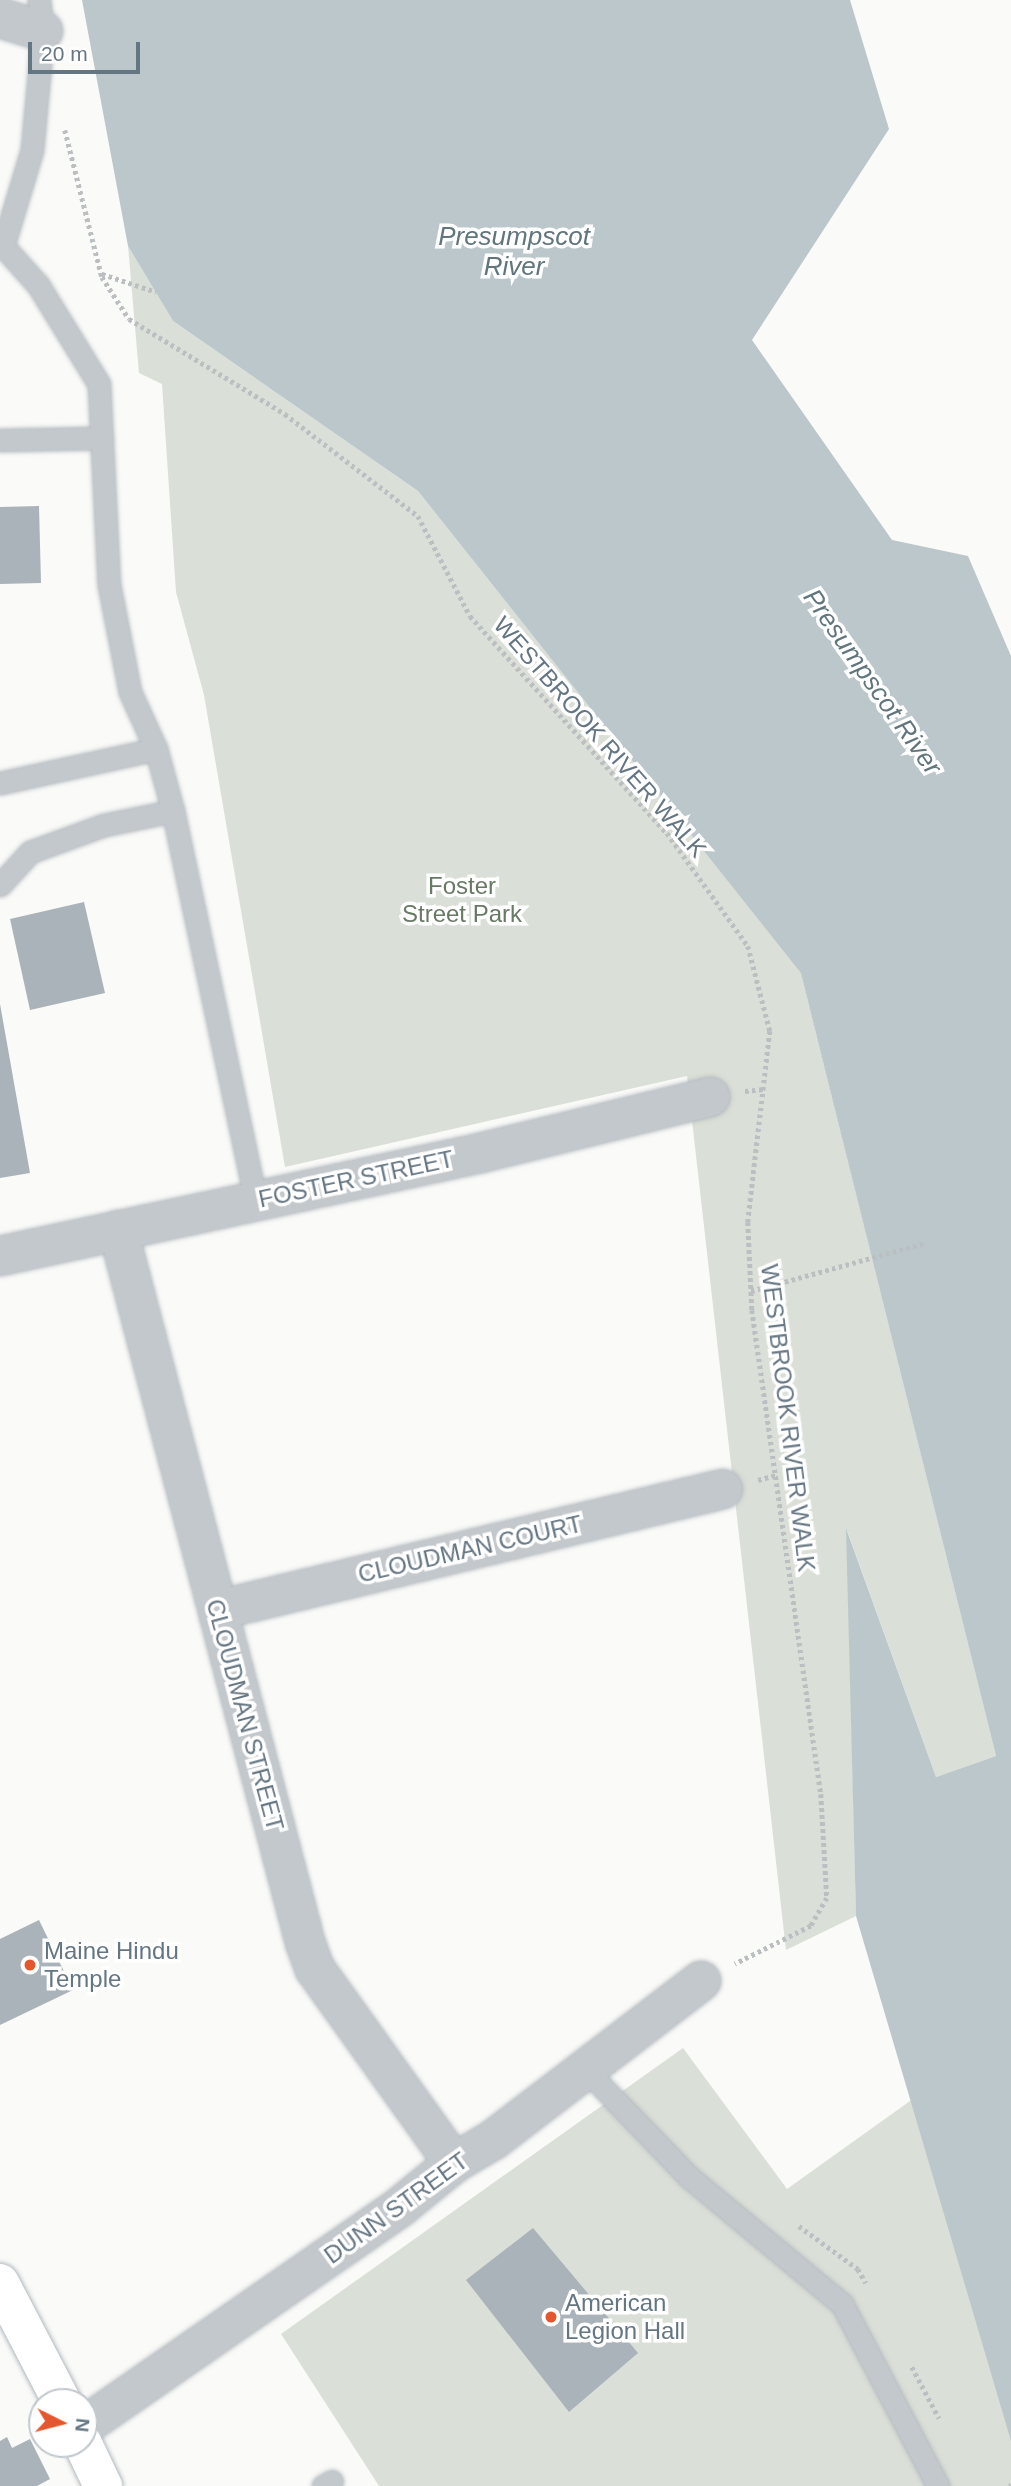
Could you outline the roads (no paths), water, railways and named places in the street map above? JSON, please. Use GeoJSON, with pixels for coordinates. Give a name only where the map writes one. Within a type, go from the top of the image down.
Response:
{"type":"FeatureCollection","features":[{"type":"Feature","properties":{"kind":"main road"},"geometry":{"type":"LineString","coordinates":[[0,2283],[55,2388]]}},
{"type":"Feature","properties":{"kind":"main road"},"geometry":{"type":"LineString","coordinates":[[90,2458],[103,2486]]}},
{"type":"Feature","properties":{"kind":"street"},"geometry":{"type":"LineString","coordinates":[[0,18],[41,15]]}},
{"type":"Feature","properties":{"kind":"street","name":"FOSTER STREET"},"geometry":{"type":"LineString","coordinates":[[0,1256],[256,1201],[710,1097]]}},
{"type":"Feature","properties":{"kind":"street","name":"CLOUDMAN STREET"},"geometry":{"type":"LineString","coordinates":[[118,1230],[315,1969],[454,2163]]}},
{"type":"Feature","properties":{"kind":"street","name":"CLOUDMAN COURT"},"geometry":{"type":"LineString","coordinates":[[218,1609],[723,1489]]}},
{"type":"Feature","properties":{"kind":"street","name":"DUNN STREET"},"geometry":{"type":"LineString","coordinates":[[98,2416],[400,2207],[454,2163],[493,2140],[587,2071],[701,1981]]}},
{"type":"Feature","properties":{"kind":"lane"},"geometry":{"type":"LineString","coordinates":[[41,15],[32,150],[3,246],[38,285],[99,384],[109,585],[130,692],[156,749],[173,811],[256,1201]]}},
{"type":"Feature","properties":{"kind":"lane"},"geometry":{"type":"LineString","coordinates":[[0,440],[102,438]]}},
{"type":"Feature","properties":{"kind":"lane"},"geometry":{"type":"LineString","coordinates":[[0,783],[156,749]]}},
{"type":"Feature","properties":{"kind":"lane"},"geometry":{"type":"LineString","coordinates":[[0,885],[30,852],[104,825],[173,811]]}},
{"type":"Feature","properties":{"kind":"lane"},"geometry":{"type":"LineString","coordinates":[[587,2071],[688,2177],[842,2304],[938,2486]]}},
{"type":"Feature","properties":{"kind":"water","name":"Presumpscot River"},"geometry":{"type":"Polygon","coordinates":[[[82,0],[850,0],[889,129],[752,340],[892,540],[968,556],[1011,656],[1011,2441],[856,1916],[846,1528],[936,1777],[996,1756],[801,973],[418,491],[173,321],[128,246],[82,0]]]}},
{"type":"Feature","properties":{"kind":"place","name":"Maine Hindu Temple"},"geometry":{"type":"Point","coordinates":[30,1965]}},
{"type":"Feature","properties":{"kind":"place","name":"American Legion Hall"},"geometry":{"type":"Point","coordinates":[551,2317]}},
{"type":"Feature","properties":{"kind":"park label","name":"Foster Street Park"},"geometry":{"type":"Point","coordinates":[462,900]}}]}
